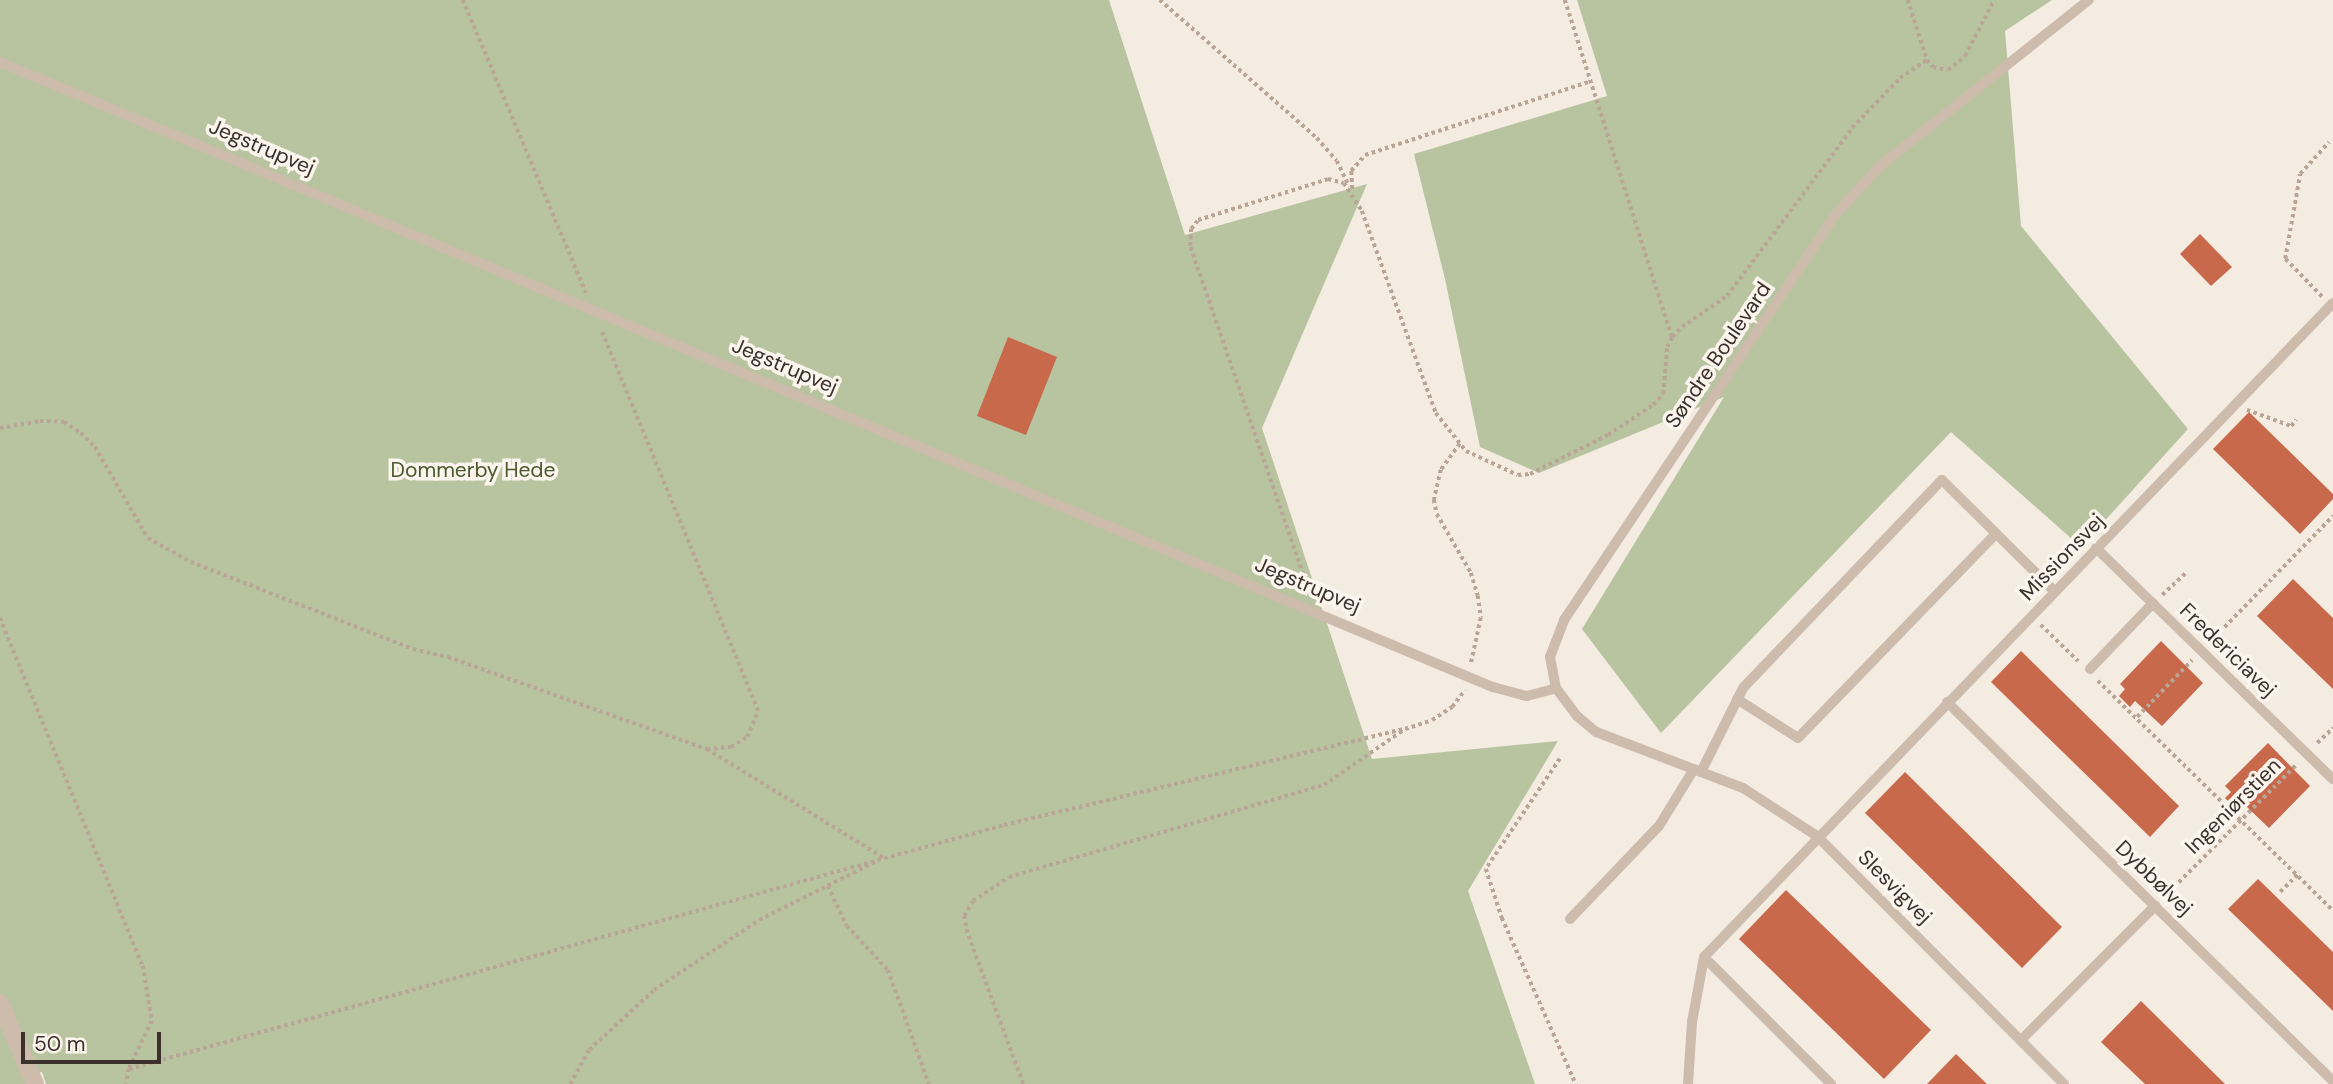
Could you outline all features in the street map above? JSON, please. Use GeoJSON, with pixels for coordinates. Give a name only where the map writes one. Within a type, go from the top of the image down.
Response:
{"type":"FeatureCollection","features":[{"type":"Feature","properties":{"kind":"street"},"geometry":{"type":"LineString","coordinates":[[0,1003],[35,1084]]}},
{"type":"Feature","properties":{"kind":"lane","name":"Søndre Boulevard"},"geometry":{"type":"LineString","coordinates":[[1668,759],[1596,732],[1577,716],[1556,688],[1550,657],[1564,620],[1835,215],[1880,166],[2089,0]]}},
{"type":"Feature","properties":{"kind":"lane","name":"Jegstrupvej"},"geometry":{"type":"LineString","coordinates":[[0,62],[1470,678],[1527,696],[1556,688]]}},
{"type":"Feature","properties":{"kind":"lane","name":"Missionsvej"},"geometry":{"type":"LineString","coordinates":[[1704,957],[1817,836],[2332,305]]}},
{"type":"Feature","properties":{"kind":"lane"},"geometry":{"type":"LineString","coordinates":[[1570,919],[1659,826],[1697,771],[1743,688],[1942,480],[2055,592]]}},
{"type":"Feature","properties":{"kind":"lane"},"geometry":{"type":"LineString","coordinates":[[1737,699],[1798,738],[1996,534]]}},
{"type":"Feature","properties":{"kind":"lane","name":"Fredericiavej"},"geometry":{"type":"LineString","coordinates":[[2096,548],[2333,779]]}},
{"type":"Feature","properties":{"kind":"lane"},"geometry":{"type":"LineString","coordinates":[[2090,669],[2153,603]]}},
{"type":"Feature","properties":{"kind":"lane","name":"Dybbølvej"},"geometry":{"type":"LineString","coordinates":[[1947,702],[2333,1081]]}},
{"type":"Feature","properties":{"kind":"lane","name":"Slesvigvej"},"geometry":{"type":"LineString","coordinates":[[1668,759],[1743,788],[1817,836],[2064,1084]]}},
{"type":"Feature","properties":{"kind":"lane"},"geometry":{"type":"LineString","coordinates":[[2021,1040],[2155,906]]}},
{"type":"Feature","properties":{"kind":"lane"},"geometry":{"type":"LineString","coordinates":[[1688,1084],[1692,1022],[1704,957]]}},
{"type":"Feature","properties":{"kind":"lane"},"geometry":{"type":"LineString","coordinates":[[1704,957],[1831,1084]]}},
{"type":"Feature","properties":{"kind":"path"},"geometry":{"type":"LineString","coordinates":[[463,0],[758,710],[747,737],[731,747],[707,749]]}},
{"type":"Feature","properties":{"kind":"path"},"geometry":{"type":"LineString","coordinates":[[1160,0],[1317,138],[1337,161],[1352,191],[1436,413],[1460,444],[1480,460],[1518,475],[1552,464],[1608,435],[1653,405],[1663,394],[1667,347],[1672,337],[1727,296],[1852,128],[1900,78],[1927,60]]}},
{"type":"Feature","properties":{"kind":"path"},"geometry":{"type":"LineString","coordinates":[[1565,0],[1672,337]]}},
{"type":"Feature","properties":{"kind":"path"},"geometry":{"type":"LineString","coordinates":[[1908,0],[1920,46],[1927,60],[1939,70],[1956,66],[1965,56],[1994,0]]}},
{"type":"Feature","properties":{"kind":"path"},"geometry":{"type":"LineString","coordinates":[[1352,191],[1351,171],[1364,155],[1591,82]]}},
{"type":"Feature","properties":{"kind":"path"},"geometry":{"type":"LineString","coordinates":[[2329,142],[2300,174],[2285,259],[2332,305]]}},
{"type":"Feature","properties":{"kind":"path"},"geometry":{"type":"LineString","coordinates":[[1316,614],[1189,237],[1199,220],[1328,179],[1344,183],[1352,191]]}},
{"type":"Feature","properties":{"kind":"path"},"geometry":{"type":"LineString","coordinates":[[2238,402],[2246,409],[2291,426],[2296,420]]}},
{"type":"Feature","properties":{"kind":"path"},"geometry":{"type":"LineString","coordinates":[[0,428],[40,421],[64,422],[81,433],[95,447],[148,538],[191,562],[412,649],[448,657],[707,749],[884,858]]}},
{"type":"Feature","properties":{"kind":"path"},"geometry":{"type":"LineString","coordinates":[[130,1069],[1017,821],[1405,729],[1432,720],[1452,707],[1470,678],[1481,618],[1471,573],[1437,514],[1434,500],[1441,470],[1460,444]]}},
{"type":"Feature","properties":{"kind":"path"},"geometry":{"type":"LineString","coordinates":[[2136,718],[2333,516]]}},
{"type":"Feature","properties":{"kind":"path"},"geometry":{"type":"LineString","coordinates":[[2153,603],[2186,573]]}},
{"type":"Feature","properties":{"kind":"path"},"geometry":{"type":"LineString","coordinates":[[2032,616],[2078,662]]}},
{"type":"Feature","properties":{"kind":"path"},"geometry":{"type":"LineString","coordinates":[[0,618],[143,966],[152,1021],[126,1084]]}},
{"type":"Feature","properties":{"kind":"path"},"geometry":{"type":"LineString","coordinates":[[2098,680],[2299,873],[2333,910]]}},
{"type":"Feature","properties":{"kind":"path","name":"Ingeniørstien"},"geometry":{"type":"LineString","coordinates":[[2155,906],[2243,821],[2333,728]]}},
{"type":"Feature","properties":{"kind":"path"},"geometry":{"type":"LineString","coordinates":[[1023,1084],[967,933],[964,916],[972,901],[1009,877],[1324,785],[1405,729]]}},
{"type":"Feature","properties":{"kind":"path"},"geometry":{"type":"LineString","coordinates":[[1560,759],[1486,869],[1502,918],[1576,1084]]}},
{"type":"Feature","properties":{"kind":"path"},"geometry":{"type":"LineString","coordinates":[[570,1084],[589,1050],[654,990],[759,919],[884,858]]}},
{"type":"Feature","properties":{"kind":"path"},"geometry":{"type":"LineString","coordinates":[[2280,892],[2299,873]]}},
{"type":"Feature","properties":{"kind":"path"},"geometry":{"type":"LineString","coordinates":[[828,886],[847,926],[888,970],[929,1084]]}},
{"type":"Feature","properties":{"kind":"green space","name":"Dommerby Hede"},"geometry":{"type":"Polygon","coordinates":[[[0,0],[1109,0],[1185,235],[1367,184],[1262,428],[1372,759],[1558,741],[1468,891],[1535,1084],[46,1084],[42,1072],[29,1075],[32,1084],[0,1084],[0,0]]]}},
{"type":"Feature","properties":{"kind":"green space"},"geometry":{"type":"Polygon","coordinates":[[[1577,0],[2052,0],[2005,31],[2021,226],[2188,429],[2081,547],[1951,432],[1661,733],[1582,629],[1724,397],[1539,473],[1480,447],[1445,279],[1414,154],[1607,96],[1577,0]]]}},
{"type":"Feature","properties":{"kind":"building"},"geometry":{"type":"Polygon","coordinates":[[[2200,234],[2232,267],[2211,286],[2180,254],[2200,234]]]}},
{"type":"Feature","properties":{"kind":"building"},"geometry":{"type":"Polygon","coordinates":[[[1008,337],[1057,357],[1026,435],[977,416],[1008,337]]]}},
{"type":"Feature","properties":{"kind":"building"},"geometry":{"type":"Polygon","coordinates":[[[2249,412],[2333,494],[2333,499],[2300,534],[2213,449],[2249,412]]]}},
{"type":"Feature","properties":{"kind":"building"},"geometry":{"type":"Polygon","coordinates":[[[2293,579],[2333,618],[2333,689],[2257,616],[2293,579]]]}},
{"type":"Feature","properties":{"kind":"building"},"geometry":{"type":"Polygon","coordinates":[[[2161,641],[2203,683],[2162,726],[2135,701],[2130,707],[2119,696],[2125,689],[2120,684],[2161,641]]]}},
{"type":"Feature","properties":{"kind":"building"},"geometry":{"type":"Polygon","coordinates":[[[2021,651],[2179,806],[2150,837],[1991,682],[2021,651]]]}},
{"type":"Feature","properties":{"kind":"building"},"geometry":{"type":"Polygon","coordinates":[[[2268,743],[2310,786],[2269,828],[2247,807],[2243,805],[2238,811],[2225,798],[2231,792],[2225,786],[2268,743]]]}},
{"type":"Feature","properties":{"kind":"building"},"geometry":{"type":"Polygon","coordinates":[[[1905,772],[2062,927],[2022,968],[1865,813],[1905,772]]]}},
{"type":"Feature","properties":{"kind":"building"},"geometry":{"type":"Polygon","coordinates":[[[2258,879],[2333,952],[2333,1011],[2228,909],[2258,879]]]}},
{"type":"Feature","properties":{"kind":"building"},"geometry":{"type":"Polygon","coordinates":[[[1786,890],[1931,1030],[1884,1079],[1739,939],[1786,890]]]}},
{"type":"Feature","properties":{"kind":"building"},"geometry":{"type":"Polygon","coordinates":[[[2141,1001],[2225,1084],[2145,1084],[2101,1042],[2141,1001]]]}},
{"type":"Feature","properties":{"kind":"building"},"geometry":{"type":"Polygon","coordinates":[[[1956,1054],[1987,1084],[1927,1084],[1956,1054]]]}}]}
